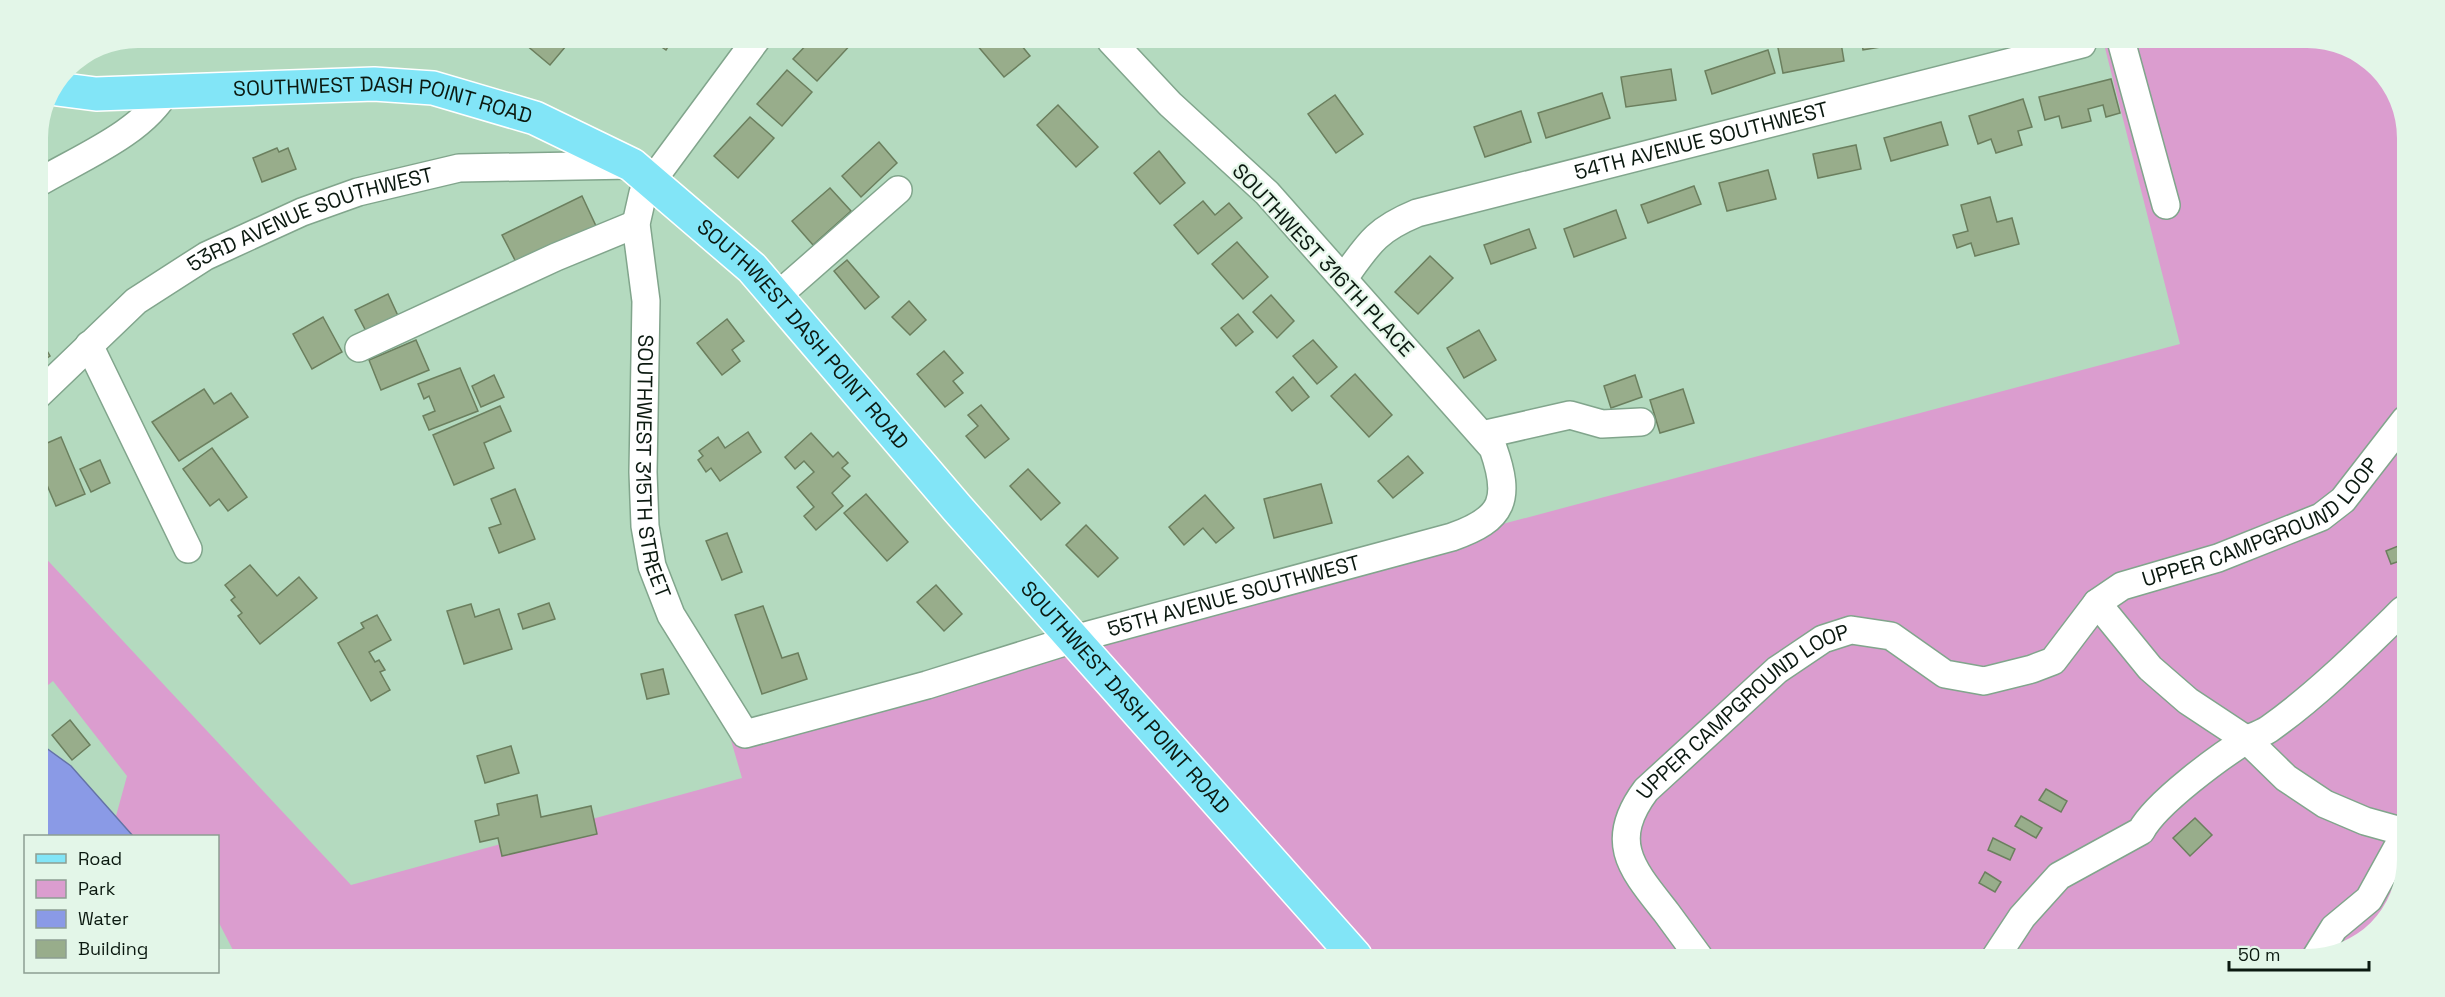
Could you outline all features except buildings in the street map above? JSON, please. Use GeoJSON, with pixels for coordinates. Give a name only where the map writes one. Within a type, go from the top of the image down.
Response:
{"type":"FeatureCollection","features":[{"type":"Feature","properties":{"kind":"main road","name":"SOUTHWEST DASH POINT ROAD"},"geometry":{"type":"LineString","coordinates":[[62,90],[96,94],[374,84],[433,88],[535,118],[642,173],[752,268],[856,392],[1349,949]]}},
{"type":"Feature","properties":{"kind":"street"},"geometry":{"type":"LineString","coordinates":[[642,173],[749,48]]}},
{"type":"Feature","properties":{"kind":"street","name":"SOUTHWEST 316TH PLACE"},"geometry":{"type":"LineString","coordinates":[[1118,48],[1170,104],[1267,193],[1494,448],[1504,485],[1502,498]]}},
{"type":"Feature","properties":{"kind":"street","name":"54TH AVENUE SOUTHWEST"},"geometry":{"type":"LineString","coordinates":[[1344,278],[1371,241],[1389,224],[1417,213],[2066,48]]}},
{"type":"Feature","properties":{"kind":"street"},"geometry":{"type":"LineString","coordinates":[[2123,48],[2166,205]]}},
{"type":"Feature","properties":{"kind":"street"},"geometry":{"type":"LineString","coordinates":[[48,177],[138,124],[157,106],[166,91]]}},
{"type":"Feature","properties":{"kind":"street","name":"53RD AVENUE SOUTHWEST"},"geometry":{"type":"LineString","coordinates":[[48,385],[136,301],[206,256],[302,212],[358,192],[459,168],[642,173]]}},
{"type":"Feature","properties":{"kind":"street","name":"SOUTHWEST 315TH STREET"},"geometry":{"type":"LineString","coordinates":[[642,173],[643,193],[636,224],[646,301],[643,472],[645,526],[652,566],[671,615],[745,734]]}},
{"type":"Feature","properties":{"kind":"street"},"geometry":{"type":"LineString","coordinates":[[776,297],[898,190]]}},
{"type":"Feature","properties":{"kind":"street"},"geometry":{"type":"LineString","coordinates":[[359,348],[556,257],[636,224]]}},
{"type":"Feature","properties":{"kind":"street"},"geometry":{"type":"LineString","coordinates":[[89,345],[188,549]]}},
{"type":"Feature","properties":{"kind":"street"},"geometry":{"type":"LineString","coordinates":[[1482,435],[1570,415],[1602,424],[1641,422]]}},
{"type":"Feature","properties":{"kind":"street","name":"UPPER CAMPGROUND LOOP"},"geometry":{"type":"LineString","coordinates":[[1693,949],[1637,876],[1626,852],[1631,810],[1646,790],[1777,670],[1823,639],[1851,630],[1891,636],[1945,674],[1984,681],[2032,669],[2053,661],[2097,603],[2122,586],[2218,558],[2321,517],[2343,500],[2397,429]]}},
{"type":"Feature","properties":{"kind":"street","name":"55TH AVENUE SOUTHWEST"},"geometry":{"type":"LineString","coordinates":[[745,734],[927,685],[1074,639],[1452,537],[1476,529],[1491,517],[1502,498]]}},
{"type":"Feature","properties":{"kind":"street"},"geometry":{"type":"LineString","coordinates":[[2097,603],[2150,668],[2188,701],[2247,740],[2286,777],[2325,804],[2365,821],[2397,830]]}},
{"type":"Feature","properties":{"kind":"street"},"geometry":{"type":"LineString","coordinates":[[2001,949],[2022,917],[2059,876],[2141,831],[2148,819],[2178,790],[2247,740],[2280,720],[2364,648],[2397,616]]}},
{"type":"Feature","properties":{"kind":"street"},"geometry":{"type":"LineString","coordinates":[[2322,947],[2334,928],[2369,899],[2397,848]]}},
{"type":"Feature","properties":{"kind":"green space"},"geometry":{"type":"Polygon","coordinates":[[[2105,48],[2307,48],[2347,57],[2371,74],[2388,98],[2397,132],[2397,859],[2392,888],[2382,909],[2362,930],[2336,944],[2307,949],[232,949],[219,923],[219,835],[132,835],[116,816],[127,776],[53,681],[48,685],[48,561],[351,885],[742,778],[728,730],[2180,344],[2105,48]]]}},
{"type":"Feature","properties":{"kind":"water"},"geometry":{"type":"Polygon","coordinates":[[[48,749],[71,766],[132,835],[48,835],[48,749]]]}}]}
